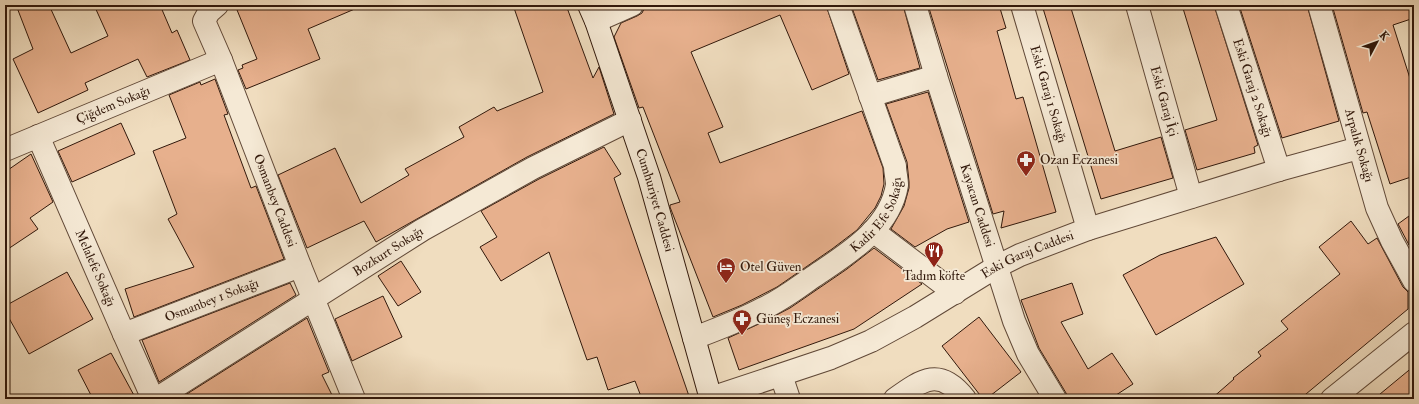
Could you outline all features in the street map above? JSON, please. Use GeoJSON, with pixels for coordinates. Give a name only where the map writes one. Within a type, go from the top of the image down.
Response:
{"type":"FeatureCollection","features":[{"type":"Feature","properties":{"kind":"street","name":"Osmanbey Caddesi"},"geometry":{"type":"LineString","coordinates":[[217,5],[209,12],[204,21],[221,60],[300,266],[354,399]]}},
{"type":"Feature","properties":{"kind":"street"},"geometry":{"type":"LineString","coordinates":[[593,13],[632,5]]}},
{"type":"Feature","properties":{"kind":"street","name":"Kadir Efe Sokağı"},"geometry":{"type":"LineString","coordinates":[[694,338],[751,315],[772,304],[852,251],[873,231],[882,219],[893,198],[897,183],[895,166],[838,5]]}},
{"type":"Feature","properties":{"kind":"street","name":"Kayacan Caddesi"},"geometry":{"type":"LineString","coordinates":[[916,5],[936,76],[1014,321],[1042,378],[1055,399]]}},
{"type":"Feature","properties":{"kind":"street","name":"Eski Garaj 1 Sokağı"},"geometry":{"type":"LineString","coordinates":[[1022,5],[1088,229]]}},
{"type":"Feature","properties":{"kind":"street","name":"Eski Garaj İçi"},"geometry":{"type":"LineString","coordinates":[[1137,5],[1191,197]]}},
{"type":"Feature","properties":{"kind":"street","name":"Eski Garaj 2 Sokağı"},"geometry":{"type":"LineString","coordinates":[[1226,5],[1279,170]]}},
{"type":"Feature","properties":{"kind":"street","name":"Arpalık Sokağı"},"geometry":{"type":"LineString","coordinates":[[1319,5],[1359,148],[1378,208],[1392,241],[1414,281]]}},
{"type":"Feature","properties":{"kind":"street","name":"Cumhuriyet Caddesi"},"geometry":{"type":"LineString","coordinates":[[593,13],[649,177],[711,399]]}},
{"type":"Feature","properties":{"kind":"street","name":"Çiğdem Sokağı"},"geometry":{"type":"LineString","coordinates":[[5,150],[221,60]]}},
{"type":"Feature","properties":{"kind":"street"},"geometry":{"type":"LineString","coordinates":[[870,96],[936,76]]}},
{"type":"Feature","properties":{"kind":"street","name":"Bozkurt Sokağı"},"geometry":{"type":"LineString","coordinates":[[155,399],[422,230],[533,168],[630,120]]}},
{"type":"Feature","properties":{"kind":"street","name":"Melalefe Sokağı"},"geometry":{"type":"LineString","coordinates":[[38,136],[124,334],[155,399]]}},
{"type":"Feature","properties":{"kind":"street","name":"Eski Garaj Caddesi"},"geometry":{"type":"LineString","coordinates":[[711,399],[781,374],[832,358],[870,341],[955,293],[996,267],[1020,255],[1088,229],[1279,170],[1359,148]]}},
{"type":"Feature","properties":{"kind":"street"},"geometry":{"type":"LineString","coordinates":[[873,231],[955,293]]}},
{"type":"Feature","properties":{"kind":"street","name":"Osmanbey 1 Sokağı"},"geometry":{"type":"LineString","coordinates":[[124,334],[300,266]]}},
{"type":"Feature","properties":{"kind":"street"},"geometry":{"type":"LineString","coordinates":[[1332,399],[1414,333]]}},
{"type":"Feature","properties":{"kind":"street"},"geometry":{"type":"LineString","coordinates":[[781,374],[789,399]]}},
{"type":"Feature","properties":{"kind":"street"},"geometry":{"type":"LineString","coordinates":[[895,399],[930,378],[946,380],[958,390],[965,399]]}},
{"type":"Feature","properties":{"kind":"building"},"geometry":{"type":"Polygon","coordinates":[[[16,5],[49,5],[71,53],[108,36],[94,5],[160,5],[172,33],[177,30],[190,60],[147,77],[138,59],[85,83],[88,90],[38,113],[13,59],[33,49],[16,5]]]}},
{"type":"Feature","properties":{"kind":"building"},"geometry":{"type":"Polygon","coordinates":[[[235,5],[364,5],[308,29],[320,59],[246,89],[238,70],[243,68],[242,65],[257,59],[235,5]]]}},
{"type":"Feature","properties":{"kind":"building"},"geometry":{"type":"Polygon","coordinates":[[[513,5],[566,5],[593,78],[599,67],[614,114],[527,157],[376,242],[364,221],[307,248],[278,175],[335,148],[361,203],[409,175],[405,169],[464,137],[459,127],[494,107],[497,111],[543,92],[513,5]]]}},
{"type":"Feature","properties":{"kind":"building"},"geometry":{"type":"Polygon","coordinates":[[[652,5],[826,5],[849,74],[812,90],[780,15],[691,52],[723,127],[708,133],[720,163],[862,111],[883,168],[884,184],[881,196],[875,208],[857,230],[777,287],[742,305],[713,317],[670,207],[670,205],[680,202],[643,107],[639,108],[614,37],[621,23],[637,16],[642,13],[644,9],[652,5]]]}},
{"type":"Feature","properties":{"kind":"building"},"geometry":{"type":"Polygon","coordinates":[[[851,5],[903,5],[920,68],[878,80],[851,5]]]}},
{"type":"Feature","properties":{"kind":"building"},"geometry":{"type":"Polygon","coordinates":[[[928,5],[999,5],[1006,28],[997,31],[1016,99],[1023,97],[1056,212],[1001,228],[1004,211],[993,214],[928,5]]]}},
{"type":"Feature","properties":{"kind":"building"},"geometry":{"type":"Polygon","coordinates":[[[1042,5],[1070,5],[1115,151],[1161,137],[1173,178],[1101,199],[1042,5]]]}},
{"type":"Feature","properties":{"kind":"building"},"geometry":{"type":"Polygon","coordinates":[[[1182,5],[1214,5],[1258,145],[1254,147],[1255,153],[1197,170],[1185,130],[1217,120],[1182,5]]]}},
{"type":"Feature","properties":{"kind":"building"},"geometry":{"type":"Polygon","coordinates":[[[1239,5],[1307,5],[1339,121],[1282,138],[1239,5]]]}},
{"type":"Feature","properties":{"kind":"building"},"geometry":{"type":"Polygon","coordinates":[[[1332,5],[1414,5],[1414,18],[1393,25],[1414,91],[1414,176],[1390,184],[1367,112],[1363,113],[1332,5]]]}},
{"type":"Feature","properties":{"kind":"building"},"geometry":{"type":"Polygon","coordinates":[[[215,79],[228,114],[224,115],[251,188],[256,186],[284,259],[134,317],[125,289],[194,267],[168,219],[177,214],[153,151],[186,138],[169,95],[200,82],[201,85],[215,79]]]}},
{"type":"Feature","properties":{"kind":"building"},"geometry":{"type":"Polygon","coordinates":[[[928,92],[969,222],[947,229],[915,247],[891,229],[904,206],[909,188],[909,182],[907,162],[886,104],[928,92]]]}},
{"type":"Feature","properties":{"kind":"building"},"geometry":{"type":"Polygon","coordinates":[[[121,123],[135,154],[72,182],[58,151],[121,123]]]}},
{"type":"Feature","properties":{"kind":"building"},"geometry":{"type":"Polygon","coordinates":[[[604,147],[621,174],[614,178],[690,399],[642,399],[635,381],[608,390],[597,357],[587,360],[549,252],[501,281],[480,247],[497,237],[481,211],[539,179],[604,147]]]}},
{"type":"Feature","properties":{"kind":"building"},"geometry":{"type":"Polygon","coordinates":[[[31,154],[53,202],[30,218],[38,229],[5,251],[5,172],[31,154]]]}},
{"type":"Feature","properties":{"kind":"building"},"geometry":{"type":"Polygon","coordinates":[[[1409,216],[1409,245],[1398,224],[1409,216]]]}},
{"type":"Feature","properties":{"kind":"building"},"geometry":{"type":"Polygon","coordinates":[[[1351,221],[1368,244],[1377,238],[1403,287],[1408,292],[1408,309],[1300,399],[1211,399],[1234,379],[1233,378],[1261,356],[1258,352],[1288,329],[1281,321],[1340,274],[1319,247],[1351,221]]]}},
{"type":"Feature","properties":{"kind":"building"},"geometry":{"type":"Polygon","coordinates":[[[1216,237],[1244,284],[1156,335],[1123,275],[1160,255],[1216,237]]]}},
{"type":"Feature","properties":{"kind":"building"},"geometry":{"type":"Polygon","coordinates":[[[874,248],[922,284],[854,329],[739,370],[728,338],[790,308],[847,269],[874,248]]]}},
{"type":"Feature","properties":{"kind":"building"},"geometry":{"type":"Polygon","coordinates":[[[401,261],[421,292],[398,306],[378,276],[401,261]]]}},
{"type":"Feature","properties":{"kind":"building"},"geometry":{"type":"Polygon","coordinates":[[[67,272],[93,319],[29,354],[5,311],[5,306],[67,272]]]}},
{"type":"Feature","properties":{"kind":"building"},"geometry":{"type":"Polygon","coordinates":[[[290,283],[296,295],[159,382],[142,340],[290,283]]]}},
{"type":"Feature","properties":{"kind":"building"},"geometry":{"type":"Polygon","coordinates":[[[1072,283],[1083,314],[1061,322],[1088,369],[1112,353],[1133,384],[1110,399],[1068,399],[1066,393],[1039,348],[1021,300],[1072,283]]]}},
{"type":"Feature","properties":{"kind":"building"},"geometry":{"type":"Polygon","coordinates":[[[383,296],[402,337],[352,361],[335,319],[383,296]]]}},
{"type":"Feature","properties":{"kind":"building"},"geometry":{"type":"Polygon","coordinates":[[[979,317],[1021,372],[986,399],[983,399],[942,346],[979,317]]]}},
{"type":"Feature","properties":{"kind":"building"},"geometry":{"type":"Polygon","coordinates":[[[307,318],[329,372],[322,375],[334,399],[179,399],[307,318]]]}},
{"type":"Feature","properties":{"kind":"building"},"geometry":{"type":"Polygon","coordinates":[[[111,353],[136,399],[93,399],[78,370],[111,353]]]}},
{"type":"Feature","properties":{"kind":"building"},"geometry":{"type":"Polygon","coordinates":[[[1414,366],[1414,399],[1374,399],[1414,366]]]}},
{"type":"Feature","properties":{"kind":"place","name":"Ozan Eczanesi"},"geometry":{"type":"Point","coordinates":[1026,177]}},
{"type":"Feature","properties":{"kind":"place","name":"Tadım köfte"},"geometry":{"type":"Point","coordinates":[934,268]}},
{"type":"Feature","properties":{"kind":"place","name":"Otel Güven"},"geometry":{"type":"Point","coordinates":[726,284]}},
{"type":"Feature","properties":{"kind":"place","name":"Güneş Eczanesi"},"geometry":{"type":"Point","coordinates":[742,336]}}]}
